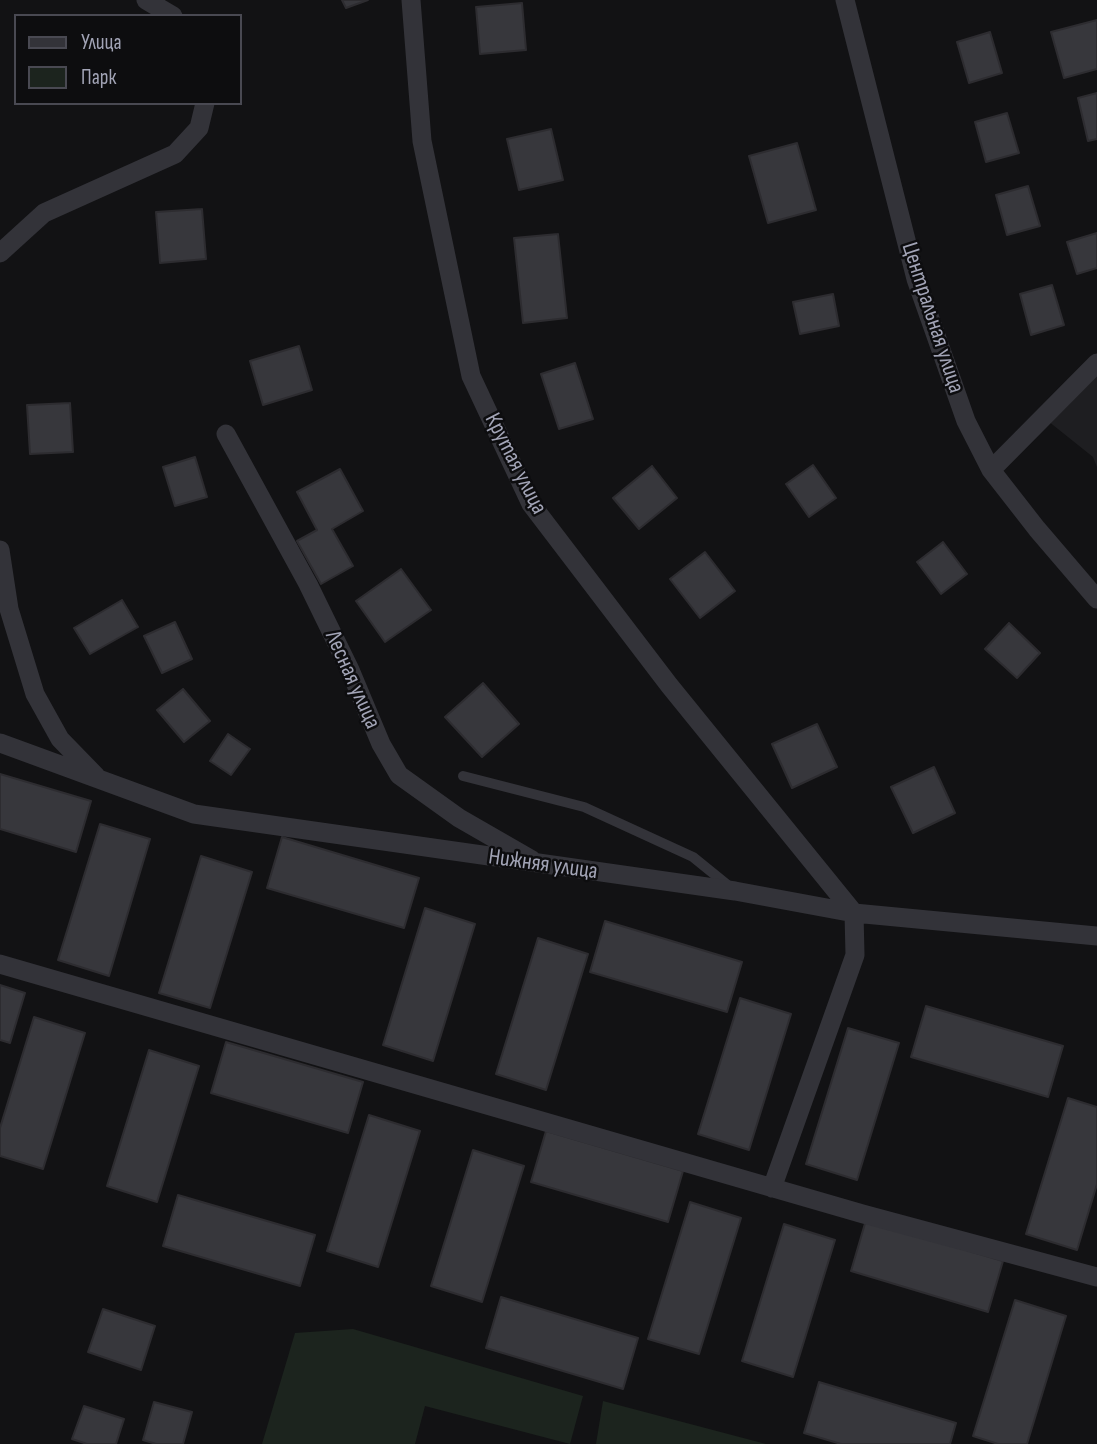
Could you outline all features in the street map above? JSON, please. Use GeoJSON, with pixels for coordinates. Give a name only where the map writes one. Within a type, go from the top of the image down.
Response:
{"type":"FeatureCollection","features":[{"type":"Feature","properties":{"kind":"street"},"geometry":{"type":"LineString","coordinates":[[146,0],[170,14]]}},
{"type":"Feature","properties":{"kind":"street","name":"Крутая улица"},"geometry":{"type":"LineString","coordinates":[[411,0],[422,141],[471,376],[531,504],[669,685],[854,914]]}},
{"type":"Feature","properties":{"kind":"street","name":"Центральная улица"},"geometry":{"type":"LineString","coordinates":[[845,0],[916,279],[966,421],[992,470],[1037,529],[1097,599]]}},
{"type":"Feature","properties":{"kind":"street"},"geometry":{"type":"LineString","coordinates":[[0,253],[44,212],[175,154],[199,128],[205,105]]}},
{"type":"Feature","properties":{"kind":"street"},"geometry":{"type":"LineString","coordinates":[[992,470],[1097,363]]}},
{"type":"Feature","properties":{"kind":"street","name":"Лесная улица"},"geometry":{"type":"LineString","coordinates":[[226,434],[308,584],[350,670],[381,744],[399,775],[460,818],[542,866]]}},
{"type":"Feature","properties":{"kind":"street"},"geometry":{"type":"LineString","coordinates":[[0,550],[9,609],[35,694],[60,739],[102,782]]}},
{"type":"Feature","properties":{"kind":"street","name":"Нижняя улица"},"geometry":{"type":"LineString","coordinates":[[0,743],[194,814],[542,866],[735,891],[854,914],[1097,936]]}},
{"type":"Feature","properties":{"kind":"street"},"geometry":{"type":"LineString","coordinates":[[772,1188],[855,955],[854,914]]}},
{"type":"Feature","properties":{"kind":"street"},"geometry":{"type":"LineString","coordinates":[[0,964],[772,1188],[1083,1276],[1097,1277]]}},
{"type":"Feature","properties":{"kind":"lane"},"geometry":{"type":"LineString","coordinates":[[463,776],[584,807],[693,857],[735,891]]}},
{"type":"Feature","properties":{"kind":"shaded area"},"geometry":{"type":"Polygon","coordinates":[[[1097,374],[1097,467],[1093,457],[1048,421],[1097,374]]]}},
{"type":"Feature","properties":{"kind":"green space"},"geometry":{"type":"Polygon","coordinates":[[[353,1329],[583,1396],[570,1444],[425,1406],[415,1444],[262,1444],[295,1333],[353,1329]]]}},
{"type":"Feature","properties":{"kind":"green space"},"geometry":{"type":"Polygon","coordinates":[[[603,1401],[766,1444],[596,1444],[603,1401]]]}},
{"type":"Feature","properties":{"kind":"building"},"geometry":{"type":"Polygon","coordinates":[[[342,0],[368,0],[346,8],[342,0]]]}},
{"type":"Feature","properties":{"kind":"building"},"geometry":{"type":"Polygon","coordinates":[[[522,3],[526,50],[480,54],[476,7],[522,3]]]}},
{"type":"Feature","properties":{"kind":"building"},"geometry":{"type":"Polygon","coordinates":[[[1097,20],[1097,69],[1064,78],[1051,32],[1097,20]]]}},
{"type":"Feature","properties":{"kind":"building"},"geometry":{"type":"Polygon","coordinates":[[[990,32],[1002,73],[969,83],[957,42],[990,32]]]}},
{"type":"Feature","properties":{"kind":"building"},"geometry":{"type":"Polygon","coordinates":[[[1097,93],[1097,139],[1088,141],[1078,98],[1097,93]]]}},
{"type":"Feature","properties":{"kind":"building"},"geometry":{"type":"Polygon","coordinates":[[[1007,113],[1019,153],[986,162],[975,122],[1007,113]]]}},
{"type":"Feature","properties":{"kind":"building"},"geometry":{"type":"Polygon","coordinates":[[[551,129],[563,180],[519,190],[507,139],[551,129]]]}},
{"type":"Feature","properties":{"kind":"building"},"geometry":{"type":"Polygon","coordinates":[[[797,143],[816,210],[768,223],[749,156],[797,143]]]}},
{"type":"Feature","properties":{"kind":"building"},"geometry":{"type":"Polygon","coordinates":[[[1028,186],[1040,226],[1007,235],[996,195],[1028,186]]]}},
{"type":"Feature","properties":{"kind":"building"},"geometry":{"type":"Polygon","coordinates":[[[202,209],[206,259],[160,263],[156,212],[202,209]]]}},
{"type":"Feature","properties":{"kind":"building"},"geometry":{"type":"Polygon","coordinates":[[[1097,233],[1097,268],[1077,274],[1067,242],[1097,233]]]}},
{"type":"Feature","properties":{"kind":"building"},"geometry":{"type":"Polygon","coordinates":[[[558,234],[567,318],[523,323],[514,238],[558,234]]]}},
{"type":"Feature","properties":{"kind":"building"},"geometry":{"type":"Polygon","coordinates":[[[1052,285],[1064,325],[1031,335],[1020,294],[1052,285]]]}},
{"type":"Feature","properties":{"kind":"building"},"geometry":{"type":"Polygon","coordinates":[[[833,294],[839,326],[800,334],[793,302],[833,294]]]}},
{"type":"Feature","properties":{"kind":"building"},"geometry":{"type":"Polygon","coordinates":[[[299,346],[312,390],[263,405],[250,361],[299,346]]]}},
{"type":"Feature","properties":{"kind":"building"},"geometry":{"type":"Polygon","coordinates":[[[575,363],[593,419],[559,429],[541,374],[575,363]]]}},
{"type":"Feature","properties":{"kind":"building"},"geometry":{"type":"Polygon","coordinates":[[[70,403],[73,452],[30,454],[27,405],[70,403]]]}},
{"type":"Feature","properties":{"kind":"building"},"geometry":{"type":"Polygon","coordinates":[[[195,457],[207,497],[175,506],[163,467],[195,457]]]}},
{"type":"Feature","properties":{"kind":"building"},"geometry":{"type":"Polygon","coordinates":[[[813,465],[836,498],[809,517],[786,484],[813,465]]]}},
{"type":"Feature","properties":{"kind":"building"},"geometry":{"type":"Polygon","coordinates":[[[652,466],[677,498],[639,529],[613,498],[652,466]]]}},
{"type":"Feature","properties":{"kind":"building"},"geometry":{"type":"Polygon","coordinates":[[[340,469],[363,511],[332,529],[353,566],[321,584],[297,541],[317,530],[297,492],[340,469]]]}},
{"type":"Feature","properties":{"kind":"building"},"geometry":{"type":"Polygon","coordinates":[[[943,542],[967,574],[941,594],[917,562],[943,542]]]}},
{"type":"Feature","properties":{"kind":"building"},"geometry":{"type":"Polygon","coordinates":[[[705,552],[735,591],[700,618],[670,579],[705,552]]]}},
{"type":"Feature","properties":{"kind":"building"},"geometry":{"type":"Polygon","coordinates":[[[401,569],[431,610],[385,642],[356,601],[401,569]]]}},
{"type":"Feature","properties":{"kind":"building"},"geometry":{"type":"Polygon","coordinates":[[[122,600],[138,627],[90,654],[74,628],[122,600]]]}},
{"type":"Feature","properties":{"kind":"building"},"geometry":{"type":"Polygon","coordinates":[[[175,622],[192,659],[162,673],[144,636],[175,622]]]}},
{"type":"Feature","properties":{"kind":"building"},"geometry":{"type":"Polygon","coordinates":[[[1009,623],[1040,653],[1017,678],[985,649],[1009,623]]]}},
{"type":"Feature","properties":{"kind":"building"},"geometry":{"type":"Polygon","coordinates":[[[483,683],[519,724],[482,757],[445,717],[483,683]]]}},
{"type":"Feature","properties":{"kind":"building"},"geometry":{"type":"Polygon","coordinates":[[[183,689],[210,721],[184,742],[157,710],[183,689]]]}},
{"type":"Feature","properties":{"kind":"building"},"geometry":{"type":"Polygon","coordinates":[[[817,724],[837,767],[792,788],[772,744],[817,724]]]}},
{"type":"Feature","properties":{"kind":"building"},"geometry":{"type":"Polygon","coordinates":[[[228,734],[250,749],[231,775],[210,761],[228,734]]]}},
{"type":"Feature","properties":{"kind":"building"},"geometry":{"type":"Polygon","coordinates":[[[934,767],[955,813],[913,833],[891,787],[934,767]]]}},
{"type":"Feature","properties":{"kind":"building"},"geometry":{"type":"Polygon","coordinates":[[[0,774],[91,801],[76,852],[0,829],[0,774]]]}},
{"type":"Feature","properties":{"kind":"building"},"geometry":{"type":"Polygon","coordinates":[[[100,824],[150,839],[109,976],[58,960],[100,824]]]}},
{"type":"Feature","properties":{"kind":"building"},"geometry":{"type":"Polygon","coordinates":[[[282,837],[419,878],[404,928],[267,888],[282,837]]]}},
{"type":"Feature","properties":{"kind":"building"},"geometry":{"type":"Polygon","coordinates":[[[201,856],[252,872],[210,1008],[159,993],[201,856]]]}},
{"type":"Feature","properties":{"kind":"building"},"geometry":{"type":"Polygon","coordinates":[[[425,908],[475,924],[433,1061],[383,1045],[425,908]]]}},
{"type":"Feature","properties":{"kind":"building"},"geometry":{"type":"Polygon","coordinates":[[[605,921],[742,962],[727,1012],[590,972],[605,921]]]}},
{"type":"Feature","properties":{"kind":"building"},"geometry":{"type":"Polygon","coordinates":[[[538,938],[588,954],[546,1090],[496,1074],[538,938]]]}},
{"type":"Feature","properties":{"kind":"building"},"geometry":{"type":"Polygon","coordinates":[[[0,985],[25,993],[10,1043],[0,1040],[0,985]]]}},
{"type":"Feature","properties":{"kind":"building"},"geometry":{"type":"Polygon","coordinates":[[[740,998],[791,1014],[749,1150],[698,1134],[740,998]]]}},
{"type":"Feature","properties":{"kind":"building"},"geometry":{"type":"Polygon","coordinates":[[[926,1006],[1063,1046],[1048,1097],[911,1057],[926,1006]]]}},
{"type":"Feature","properties":{"kind":"building"},"geometry":{"type":"Polygon","coordinates":[[[34,1017],[85,1033],[43,1169],[0,1156],[0,1128],[34,1017]]]}},
{"type":"Feature","properties":{"kind":"building"},"geometry":{"type":"Polygon","coordinates":[[[848,1028],[899,1043],[857,1180],[806,1164],[848,1028]]]}},
{"type":"Feature","properties":{"kind":"building"},"geometry":{"type":"Polygon","coordinates":[[[226,1042],[363,1082],[348,1133],[211,1093],[226,1042]]]}},
{"type":"Feature","properties":{"kind":"building"},"geometry":{"type":"Polygon","coordinates":[[[149,1050],[199,1066],[157,1202],[107,1186],[149,1050]]]}},
{"type":"Feature","properties":{"kind":"building"},"geometry":{"type":"Polygon","coordinates":[[[1068,1098],[1097,1107],[1097,1184],[1077,1250],[1026,1234],[1068,1098]]]}},
{"type":"Feature","properties":{"kind":"building"},"geometry":{"type":"Polygon","coordinates":[[[369,1115],[420,1131],[378,1267],[327,1251],[369,1115]]]}},
{"type":"Feature","properties":{"kind":"building"},"geometry":{"type":"Polygon","coordinates":[[[546,1131],[683,1171],[668,1222],[531,1182],[546,1131]]]}},
{"type":"Feature","properties":{"kind":"building"},"geometry":{"type":"Polygon","coordinates":[[[473,1150],[524,1166],[482,1302],[431,1286],[473,1150]]]}},
{"type":"Feature","properties":{"kind":"building"},"geometry":{"type":"Polygon","coordinates":[[[178,1195],[315,1235],[300,1286],[163,1246],[178,1195]]]}},
{"type":"Feature","properties":{"kind":"building"},"geometry":{"type":"Polygon","coordinates":[[[690,1202],[741,1218],[699,1354],[648,1339],[690,1202]]]}},
{"type":"Feature","properties":{"kind":"building"},"geometry":{"type":"Polygon","coordinates":[[[866,1220],[1003,1261],[988,1312],[851,1271],[866,1220]]]}},
{"type":"Feature","properties":{"kind":"building"},"geometry":{"type":"Polygon","coordinates":[[[784,1224],[835,1240],[793,1377],[742,1361],[784,1224]]]}},
{"type":"Feature","properties":{"kind":"building"},"geometry":{"type":"Polygon","coordinates":[[[501,1297],[638,1338],[623,1389],[486,1348],[501,1297]]]}},
{"type":"Feature","properties":{"kind":"building"},"geometry":{"type":"Polygon","coordinates":[[[1015,1300],[1066,1316],[1027,1444],[998,1444],[973,1436],[1015,1300]]]}},
{"type":"Feature","properties":{"kind":"building"},"geometry":{"type":"Polygon","coordinates":[[[103,1309],[155,1326],[141,1370],[88,1352],[103,1309]]]}},
{"type":"Feature","properties":{"kind":"building"},"geometry":{"type":"Polygon","coordinates":[[[819,1382],[956,1423],[950,1444],[841,1444],[804,1433],[819,1382]]]}},
{"type":"Feature","properties":{"kind":"building"},"geometry":{"type":"Polygon","coordinates":[[[154,1402],[192,1412],[183,1444],[156,1444],[143,1440],[154,1402]]]}},
{"type":"Feature","properties":{"kind":"building"},"geometry":{"type":"Polygon","coordinates":[[[84,1406],[124,1419],[116,1444],[87,1444],[72,1439],[84,1406]]]}}]}
